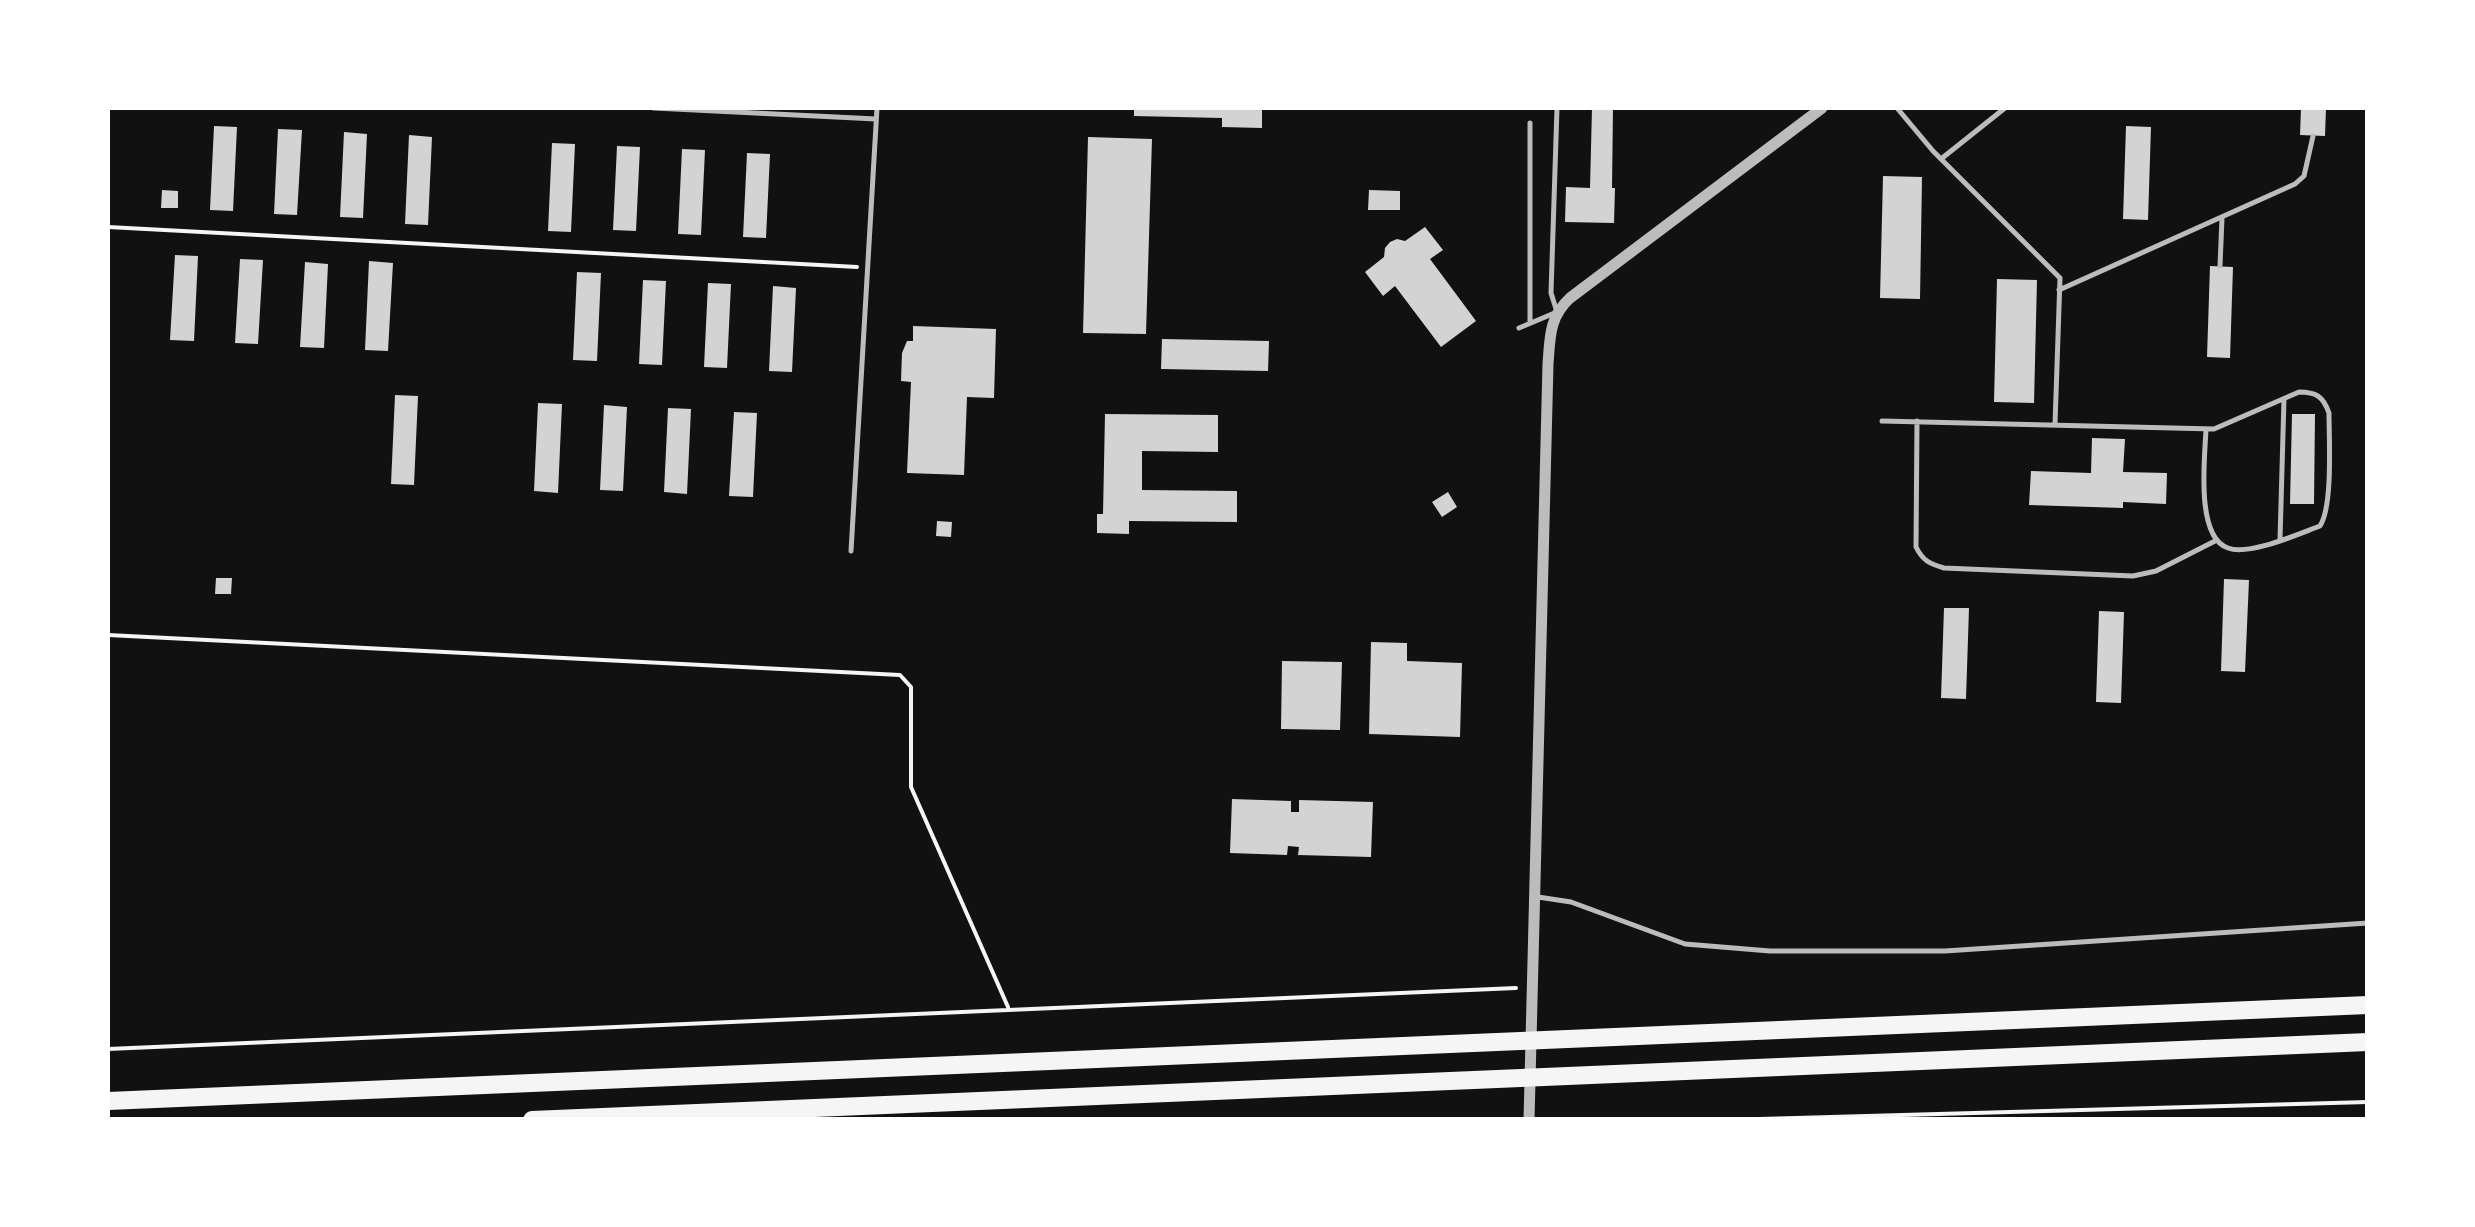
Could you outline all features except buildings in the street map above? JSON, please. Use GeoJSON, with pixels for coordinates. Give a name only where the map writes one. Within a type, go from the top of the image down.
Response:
{"type":"FeatureCollection","features":[{"type":"Feature","properties":{"kind":"highway"},"geometry":{"type":"LineString","coordinates":[[108,1101],[2368,1005]]}},
{"type":"Feature","properties":{"kind":"highway"},"geometry":{"type":"LineString","coordinates":[[532,1120],[2368,1042]]}},
{"type":"Feature","properties":{"kind":"street"},"geometry":{"type":"LineString","coordinates":[[1529,1120],[1550,332],[1557,312],[1570,298],[1822,108]]}},
{"type":"Feature","properties":{"kind":"lane"},"geometry":{"type":"LineString","coordinates":[[654,108],[877,120]]}},
{"type":"Feature","properties":{"kind":"lane"},"geometry":{"type":"LineString","coordinates":[[852,551],[877,108]]}},
{"type":"Feature","properties":{"kind":"lane"},"geometry":{"type":"LineString","coordinates":[[1520,328],[1557,312],[1551,293],[1557,108]]}},
{"type":"Feature","properties":{"kind":"lane"},"geometry":{"type":"LineString","coordinates":[[1896,108],[2060,278],[2054,424]]}},
{"type":"Feature","properties":{"kind":"lane"},"geometry":{"type":"LineString","coordinates":[[1941,158],[2006,108]]}},
{"type":"Feature","properties":{"kind":"lane"},"geometry":{"type":"LineString","coordinates":[[1530,123],[1530,323]]}},
{"type":"Feature","properties":{"kind":"lane"},"geometry":{"type":"LineString","coordinates":[[2059,290],[2296,184],[2304,176],[2313,136]]}},
{"type":"Feature","properties":{"kind":"lane"},"geometry":{"type":"LineString","coordinates":[[2220,266],[2222,218]]}},
{"type":"Feature","properties":{"kind":"lane"},"geometry":{"type":"LineString","coordinates":[[1882,421],[2214,429],[2298,392],[2311,392],[2320,395],[2329,413],[2327,502],[2320,526],[2251,549],[2227,548],[2217,540],[2206,522],[2206,429]]}},
{"type":"Feature","properties":{"kind":"lane"},"geometry":{"type":"LineString","coordinates":[[2280,540],[2284,399]]}},
{"type":"Feature","properties":{"kind":"lane"},"geometry":{"type":"LineString","coordinates":[[1917,422],[1916,546],[1929,564],[1944,568],[2132,576],[2156,570],[2217,540]]}},
{"type":"Feature","properties":{"kind":"lane"},"geometry":{"type":"LineString","coordinates":[[1535,896],[1571,902],[1684,944],[1770,951],[1945,951],[2368,923]]}},
{"type":"Feature","properties":{"kind":"path"},"geometry":{"type":"LineString","coordinates":[[108,227],[868,268]]}},
{"type":"Feature","properties":{"kind":"path"},"geometry":{"type":"LineString","coordinates":[[108,635],[900,675],[911,687],[911,787],[1009,1009]]}},
{"type":"Feature","properties":{"kind":"path"},"geometry":{"type":"LineString","coordinates":[[108,1049],[1532,987]]}},
{"type":"Feature","properties":{"kind":"path"},"geometry":{"type":"LineString","coordinates":[[1723,1120],[2368,1102]]}}]}
